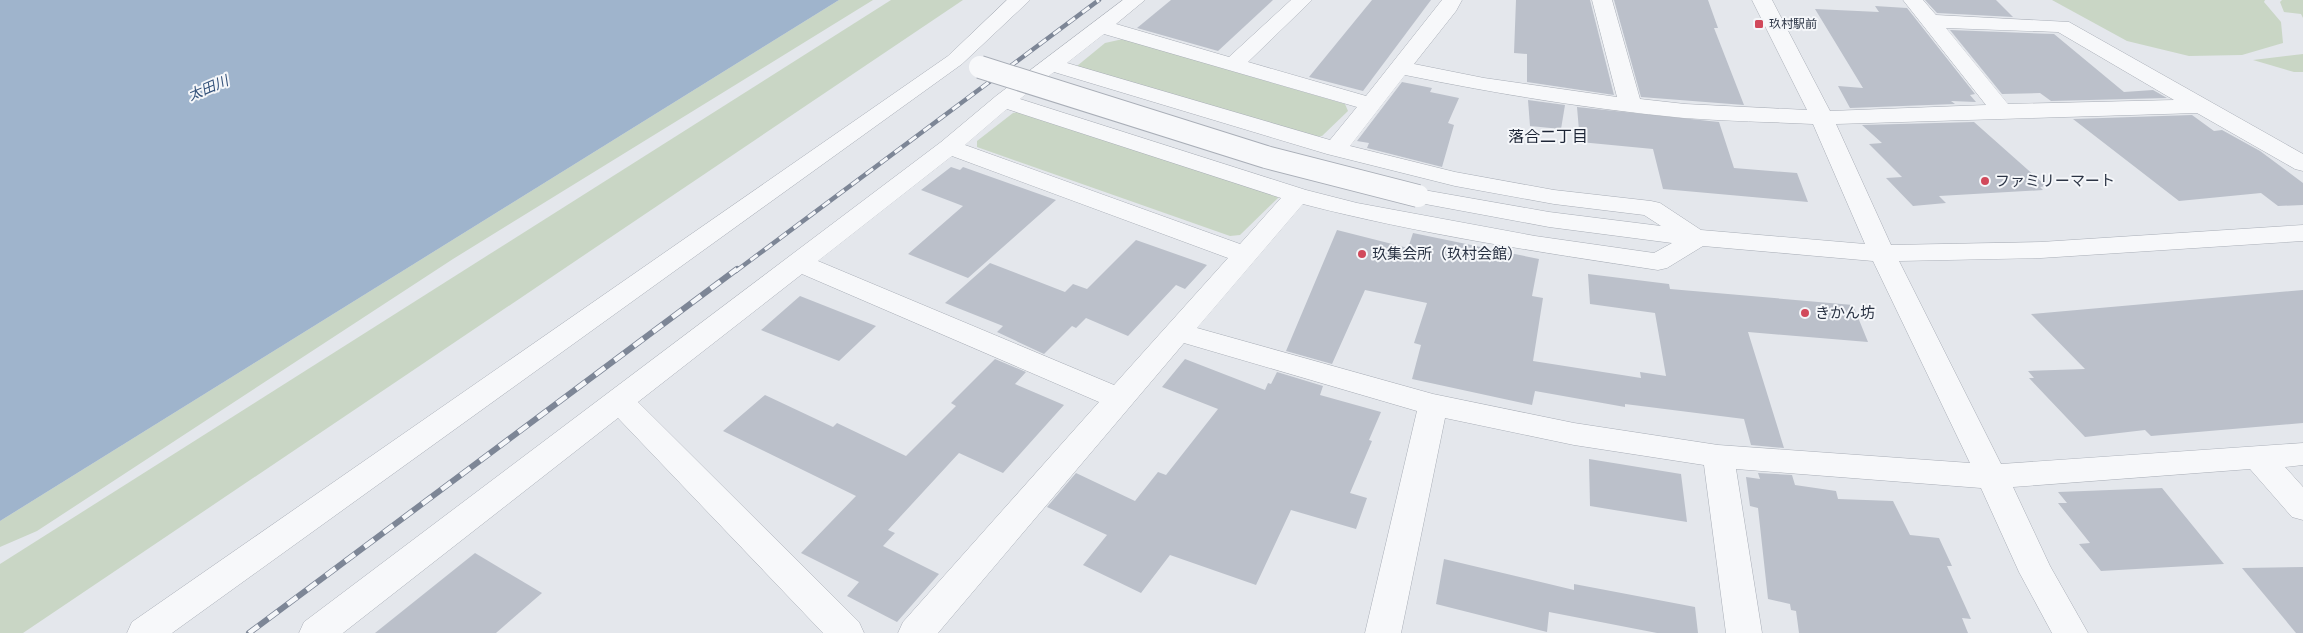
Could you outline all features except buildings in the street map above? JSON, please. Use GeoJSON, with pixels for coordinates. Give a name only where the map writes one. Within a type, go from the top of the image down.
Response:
{"type":"FeatureCollection","features":[{"type":"Feature","properties":{"kind":"street"},"geometry":{"type":"LineString","coordinates":[[145,633],[968,64],[1007,9],[1020,0]]}},
{"type":"Feature","properties":{"kind":"street"},"geometry":{"type":"LineString","coordinates":[[317,633],[618,400],[950,147],[1004,101],[1135,0]]}},
{"type":"Feature","properties":{"kind":"street"},"geometry":{"type":"LineString","coordinates":[[1233,65],[1302,0]]}},
{"type":"Feature","properties":{"kind":"street"},"geometry":{"type":"LineString","coordinates":[[1335,149],[1452,0]]}},
{"type":"Feature","properties":{"kind":"street"},"geometry":{"type":"LineString","coordinates":[[1602,0],[1630,105]]}},
{"type":"Feature","properties":{"kind":"street"},"geometry":{"type":"LineString","coordinates":[[1762,0],[1822,118],[1882,253],[1992,477],[2036,572],[2070,633]]}},
{"type":"Feature","properties":{"kind":"street"},"geometry":{"type":"LineString","coordinates":[[1913,0],[2002,111]]}},
{"type":"Feature","properties":{"kind":"street"},"geometry":{"type":"LineString","coordinates":[[1931,22],[2062,26],[2303,164]]}},
{"type":"Feature","properties":{"kind":"street"},"geometry":{"type":"LineString","coordinates":[[1100,26],[1372,104]]}},
{"type":"Feature","properties":{"kind":"street"},"geometry":{"type":"LineString","coordinates":[[968,64],[1266,157],[1418,196],[1482,209],[1576,224],[1698,239],[1882,253],[2113,246],[2303,233]]}},
{"type":"Feature","properties":{"kind":"street"},"geometry":{"type":"LineString","coordinates":[[1052,65],[1335,149],[1464,180],[1554,197],[1651,208],[1698,239]]}},
{"type":"Feature","properties":{"kind":"street"},"geometry":{"type":"LineString","coordinates":[[1400,68],[1484,85],[1575,100],[1822,118],[2201,106]]}},
{"type":"Feature","properties":{"kind":"street"},"geometry":{"type":"LineString","coordinates":[[1004,101],[1296,194],[1356,210],[1535,244],[1658,262],[1698,239]]}},
{"type":"Feature","properties":{"kind":"street"},"geometry":{"type":"LineString","coordinates":[[950,147],[1244,255]]}},
{"type":"Feature","properties":{"kind":"street"},"geometry":{"type":"LineString","coordinates":[[916,633],[1296,194]]}},
{"type":"Feature","properties":{"kind":"street"},"geometry":{"type":"LineString","coordinates":[[799,263],[1119,399]]}},
{"type":"Feature","properties":{"kind":"street"},"geometry":{"type":"LineString","coordinates":[[1177,332],[1433,405],[1574,434],[1718,456],[1992,477],[2303,454]]}},
{"type":"Feature","properties":{"kind":"street"},"geometry":{"type":"LineString","coordinates":[[618,400],[846,633]]}},
{"type":"Feature","properties":{"kind":"street"},"geometry":{"type":"LineString","coordinates":[[1383,633],[1433,405]]}},
{"type":"Feature","properties":{"kind":"street"},"geometry":{"type":"LineString","coordinates":[[1718,456],[1744,633]]}},
{"type":"Feature","properties":{"kind":"street"},"geometry":{"type":"LineString","coordinates":[[2257,458],[2303,508]]}},
{"type":"Feature","properties":{"kind":"green space"},"geometry":{"type":"Polygon","coordinates":[[[839,0],[873,0],[453,259],[37,531],[0,547],[0,521],[839,0]]]}},
{"type":"Feature","properties":{"kind":"green space"},"geometry":{"type":"Polygon","coordinates":[[[891,0],[963,0],[23,633],[0,633],[0,564],[891,0]]]}},
{"type":"Feature","properties":{"kind":"green space"},"geometry":{"type":"Polygon","coordinates":[[[2052,0],[2265,0],[2264,2],[2281,22],[2283,43],[2242,55],[2189,56],[2127,41],[2052,0]]]}},
{"type":"Feature","properties":{"kind":"green space"},"geometry":{"type":"Polygon","coordinates":[[[2282,0],[2303,0],[2303,18],[2301,14],[2284,12],[2280,2],[2282,0]]]}},
{"type":"Feature","properties":{"kind":"green space"},"geometry":{"type":"Polygon","coordinates":[[[1123,39],[1345,104],[1348,111],[1322,136],[1314,137],[1077,66],[1105,43],[1123,39]]]}},
{"type":"Feature","properties":{"kind":"green space"},"geometry":{"type":"Polygon","coordinates":[[[2303,54],[2303,72],[2294,72],[2253,60],[2303,54]]]}},
{"type":"Feature","properties":{"kind":"green space"},"geometry":{"type":"Polygon","coordinates":[[[1022,111],[1275,192],[1278,198],[1240,235],[1230,236],[977,147],[977,141],[1013,113],[1022,111]]]}},
{"type":"Feature","properties":{"kind":"water","name":"太田川"},"geometry":{"type":"Polygon","coordinates":[[[0,0],[839,0],[0,521],[0,0]]]}},
{"type":"Feature","properties":{"kind":"railway"},"geometry":{"type":"LineString","coordinates":[[736,271],[1099,0]]}},
{"type":"Feature","properties":{"kind":"railway"},"geometry":{"type":"LineString","coordinates":[[249,633],[737,269]]}},
{"type":"Feature","properties":{"kind":"place","name":"玖村駅前"},"geometry":{"type":"Point","coordinates":[1759,24]}},
{"type":"Feature","properties":{"kind":"place","name":"ファミリーマート"},"geometry":{"type":"Point","coordinates":[1985,181]}},
{"type":"Feature","properties":{"kind":"place","name":"玖集会所（玖村会館）"},"geometry":{"type":"Point","coordinates":[1362,254]}},
{"type":"Feature","properties":{"kind":"place","name":"きかん坊"},"geometry":{"type":"Point","coordinates":[1805,313]}},
{"type":"Feature","properties":{"kind":"district","name":"落合二丁目"},"geometry":{"type":"Point","coordinates":[1548,136]}}]}
